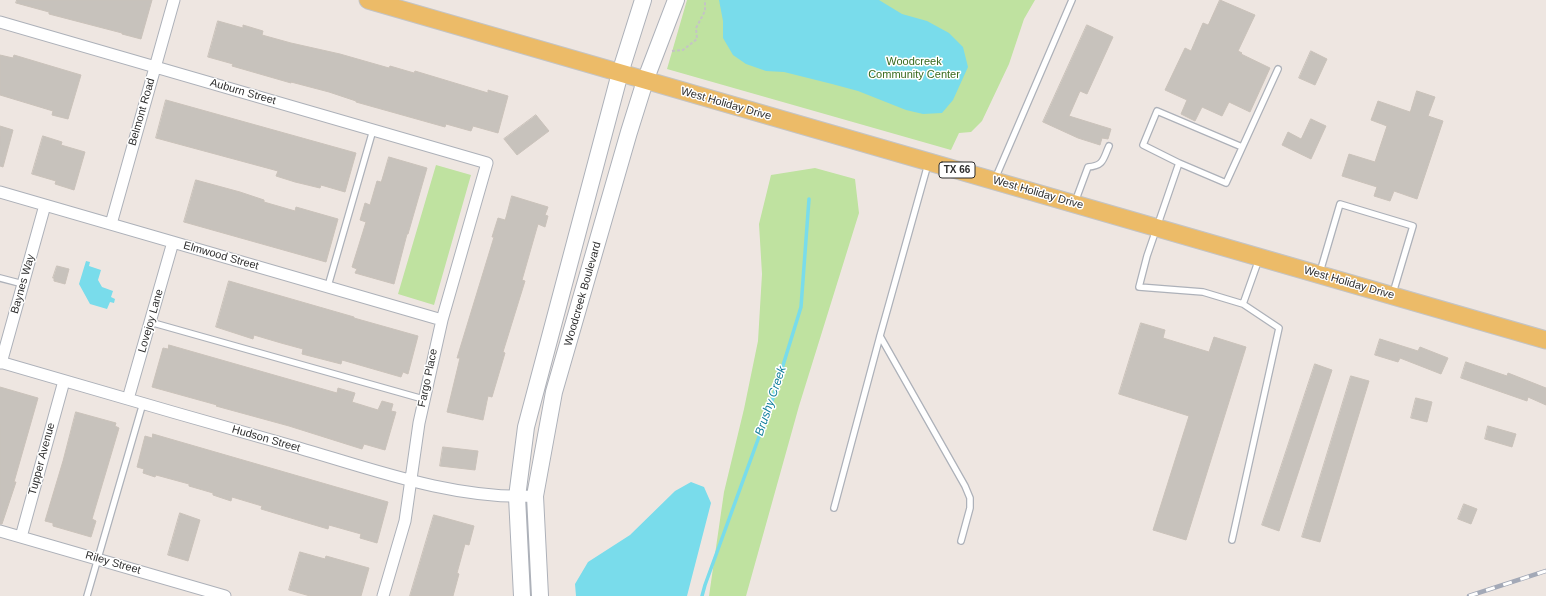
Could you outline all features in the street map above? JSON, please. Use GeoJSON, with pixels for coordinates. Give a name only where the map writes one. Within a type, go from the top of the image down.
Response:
{"type":"FeatureCollection","features":[{"type":"Feature","properties":{"kind":"main road","name":"West Holiday Drive"},"geometry":{"type":"LineString","coordinates":[[368,0],[1546,340]]}},
{"type":"Feature","properties":{"kind":"street","name":"Belmont Road"},"geometry":{"type":"LineString","coordinates":[[111,224],[174,0]]}},
{"type":"Feature","properties":{"kind":"street","name":"Woodcreek Boulevard"},"geometry":{"type":"LineString","coordinates":[[522,596],[517,496],[526,427],[620,73],[643,0]]}},
{"type":"Feature","properties":{"kind":"street","name":"Woodcreek Boulevard"},"geometry":{"type":"LineString","coordinates":[[540,596],[535,496],[554,392],[629,132],[645,81],[676,0]]}},
{"type":"Feature","properties":{"kind":"street","name":"Auburn Street"},"geometry":{"type":"LineString","coordinates":[[0,22],[487,163]]}},
{"type":"Feature","properties":{"kind":"street","name":"Fargo Place"},"geometry":{"type":"LineString","coordinates":[[383,596],[405,521],[423,399],[442,320],[487,163]]}},
{"type":"Feature","properties":{"kind":"street","name":"Elmwood Street"},"geometry":{"type":"LineString","coordinates":[[0,192],[442,320]]}},
{"type":"Feature","properties":{"kind":"street","name":"Baynes Way"},"geometry":{"type":"LineString","coordinates":[[0,362],[45,205]]}},
{"type":"Feature","properties":{"kind":"street","name":"Lovejoy Lane"},"geometry":{"type":"LineString","coordinates":[[128,399],[173,242]]}},
{"type":"Feature","properties":{"kind":"street","name":"Hudson Street"},"geometry":{"type":"LineString","coordinates":[[0,362],[412,480],[482,493],[535,496]]}},
{"type":"Feature","properties":{"kind":"street","name":"Tupper Avenue"},"geometry":{"type":"LineString","coordinates":[[21,537],[64,381]]}},
{"type":"Feature","properties":{"kind":"street","name":"Riley Street"},"geometry":{"type":"LineString","coordinates":[[0,531],[225,596]]}},
{"type":"Feature","properties":{"kind":"lane"},"geometry":{"type":"LineString","coordinates":[[994,181],[1072,0]]}},
{"type":"Feature","properties":{"kind":"lane"},"geometry":{"type":"LineString","coordinates":[[1242,148],[1157,110],[1142,145],[1226,183],[1242,148],[1278,69]]}},
{"type":"Feature","properties":{"kind":"lane"},"geometry":{"type":"LineString","coordinates":[[328,286],[373,130]]}},
{"type":"Feature","properties":{"kind":"lane"},"geometry":{"type":"LineString","coordinates":[[1074,204],[1088,167],[1097,167],[1101,163],[1109,146]]}},
{"type":"Feature","properties":{"kind":"lane"},"geometry":{"type":"LineString","coordinates":[[834,508],[928,162]]}},
{"type":"Feature","properties":{"kind":"lane"},"geometry":{"type":"LineString","coordinates":[[1179,163],[1158,228],[1147,256],[1139,287],[1203,292],[1243,304],[1279,328],[1232,540]]}},
{"type":"Feature","properties":{"kind":"lane"},"geometry":{"type":"LineString","coordinates":[[1319,274],[1340,204],[1413,226],[1393,296]]}},
{"type":"Feature","properties":{"kind":"lane"},"geometry":{"type":"LineString","coordinates":[[1243,304],[1259,257]]}},
{"type":"Feature","properties":{"kind":"lane"},"geometry":{"type":"LineString","coordinates":[[0,278],[23,284]]}},
{"type":"Feature","properties":{"kind":"lane"},"geometry":{"type":"LineString","coordinates":[[150,322],[423,399]]}},
{"type":"Feature","properties":{"kind":"lane"},"geometry":{"type":"LineString","coordinates":[[880,336],[966,486],[970,498],[970,508],[961,541]]}},
{"type":"Feature","properties":{"kind":"lane"},"geometry":{"type":"LineString","coordinates":[[87,596],[142,403]]}},
{"type":"Feature","properties":{"kind":"path"},"geometry":{"type":"LineString","coordinates":[[670,51],[683,50],[697,39],[696,28],[705,11],[705,0]]}},
{"type":"Feature","properties":{"kind":"green space","name":"Woodcreek Community Center"},"geometry":{"type":"Polygon","coordinates":[[[687,0],[1035,0],[1024,19],[1009,64],[982,121],[971,132],[959,133],[951,150],[667,69],[687,0]]]}},
{"type":"Feature","properties":{"kind":"green space"},"geometry":{"type":"Polygon","coordinates":[[[436,165],[471,175],[434,305],[398,294],[436,165]]]}},
{"type":"Feature","properties":{"kind":"green space"},"geometry":{"type":"Polygon","coordinates":[[[815,168],[855,179],[859,213],[799,406],[746,596],[709,596],[724,492],[744,409],[758,341],[762,274],[759,224],[771,175],[815,168]]]}},
{"type":"Feature","properties":{"kind":"water"},"geometry":{"type":"Polygon","coordinates":[[[719,0],[879,0],[902,14],[927,21],[949,33],[963,47],[968,67],[953,100],[942,113],[923,114],[906,110],[858,91],[784,72],[766,71],[746,64],[733,55],[723,38],[723,21],[719,0]]]}},
{"type":"Feature","properties":{"kind":"water"},"geometry":{"type":"Polygon","coordinates":[[[86,261],[90,262],[89,266],[101,270],[98,280],[102,287],[113,291],[111,297],[115,299],[114,303],[110,302],[107,309],[90,304],[79,284],[86,261]]]}},
{"type":"Feature","properties":{"kind":"water"},"geometry":{"type":"Polygon","coordinates":[[[691,482],[704,487],[711,503],[687,596],[576,596],[575,584],[588,562],[630,535],[675,491],[691,482]]]}},
{"type":"Feature","properties":{"kind":"building"},"geometry":{"type":"Polygon","coordinates":[[[17,0],[152,0],[141,39],[49,14],[49,12],[16,3],[17,0]]]}},
{"type":"Feature","properties":{"kind":"building"},"geometry":{"type":"Polygon","coordinates":[[[1220,0],[1255,15],[1238,51],[1242,53],[1241,54],[1270,68],[1250,112],[1229,102],[1222,116],[1202,107],[1195,121],[1181,114],[1187,100],[1165,90],[1185,48],[1191,51],[1203,23],[1208,25],[1220,0]]]}},
{"type":"Feature","properties":{"kind":"building"},"geometry":{"type":"Polygon","coordinates":[[[218,21],[243,28],[243,25],[263,31],[262,35],[291,43],[340,54],[389,68],[390,66],[414,73],[415,71],[488,93],[488,90],[508,96],[498,133],[473,126],[471,131],[446,124],[445,127],[356,102],[329,92],[232,66],[233,64],[208,57],[218,21]]]}},
{"type":"Feature","properties":{"kind":"building"},"geometry":{"type":"Polygon","coordinates":[[[1087,25],[1113,37],[1087,94],[1080,91],[1069,116],[1111,129],[1108,139],[1102,138],[1100,145],[1078,138],[1043,122],[1087,25]]]}},
{"type":"Feature","properties":{"kind":"building"},"geometry":{"type":"Polygon","coordinates":[[[1311,51],[1327,59],[1315,85],[1299,78],[1311,51]]]}},
{"type":"Feature","properties":{"kind":"building"},"geometry":{"type":"Polygon","coordinates":[[[0,55],[13,58],[14,55],[81,75],[68,119],[52,115],[53,111],[0,95],[0,55]]]}},
{"type":"Feature","properties":{"kind":"building"},"geometry":{"type":"Polygon","coordinates":[[[1417,91],[1435,97],[1428,116],[1443,121],[1417,199],[1394,191],[1390,201],[1374,196],[1377,187],[1342,176],[1349,154],[1375,162],[1387,126],[1371,120],[1378,101],[1410,112],[1417,91]]]}},
{"type":"Feature","properties":{"kind":"building"},"geometry":{"type":"Polygon","coordinates":[[[166,100],[356,153],[345,192],[321,185],[320,188],[295,182],[276,176],[278,171],[156,138],[166,100]]]}},
{"type":"Feature","properties":{"kind":"building"},"geometry":{"type":"Polygon","coordinates":[[[536,115],[549,131],[517,155],[504,139],[536,115]]]}},
{"type":"Feature","properties":{"kind":"building"},"geometry":{"type":"Polygon","coordinates":[[[1311,119],[1326,126],[1311,159],[1282,145],[1288,132],[1301,139],[1311,119]]]}},
{"type":"Feature","properties":{"kind":"building"},"geometry":{"type":"Polygon","coordinates":[[[0,126],[13,130],[3,167],[0,166],[0,126]]]}},
{"type":"Feature","properties":{"kind":"building"},"geometry":{"type":"Polygon","coordinates":[[[43,136],[62,142],[61,145],[85,152],[74,190],[55,184],[56,181],[32,174],[43,136]]]}},
{"type":"Feature","properties":{"kind":"building"},"geometry":{"type":"Polygon","coordinates":[[[389,157],[427,168],[394,284],[355,273],[357,269],[352,267],[366,222],[360,220],[365,203],[370,205],[377,181],[381,182],[389,157]]]}},
{"type":"Feature","properties":{"kind":"building"},"geometry":{"type":"Polygon","coordinates":[[[196,180],[240,192],[264,200],[264,202],[295,211],[296,207],[338,219],[326,262],[184,222],[196,180]]]}},
{"type":"Feature","properties":{"kind":"building"},"geometry":{"type":"Polygon","coordinates":[[[512,196],[548,207],[545,215],[548,216],[545,227],[538,224],[522,280],[525,281],[503,352],[505,353],[492,397],[488,396],[483,420],[447,412],[460,358],[457,358],[494,237],[492,237],[498,218],[505,220],[512,196]]]}},
{"type":"Feature","properties":{"kind":"building"},"geometry":{"type":"Polygon","coordinates":[[[57,266],[69,269],[65,284],[54,281],[53,278],[57,266]]]}},
{"type":"Feature","properties":{"kind":"building"},"geometry":{"type":"Polygon","coordinates":[[[229,281],[418,336],[408,374],[403,372],[401,377],[342,360],[341,364],[302,354],[303,349],[254,335],[253,339],[216,327],[229,281]]]}},
{"type":"Feature","properties":{"kind":"building"},"geometry":{"type":"Polygon","coordinates":[[[1141,323],[1165,330],[1163,338],[1209,352],[1214,337],[1246,347],[1186,540],[1153,530],[1189,416],[1119,394],[1141,323]]]}},
{"type":"Feature","properties":{"kind":"building"},"geometry":{"type":"Polygon","coordinates":[[[1380,339],[1418,351],[1420,347],[1448,358],[1441,374],[1400,358],[1398,362],[1375,355],[1380,339]]]}},
{"type":"Feature","properties":{"kind":"building"},"geometry":{"type":"Polygon","coordinates":[[[169,345],[337,393],[338,388],[355,393],[352,402],[378,410],[382,401],[393,404],[391,411],[396,412],[385,450],[364,444],[362,449],[289,426],[152,387],[163,348],[168,349],[169,345]]]}},
{"type":"Feature","properties":{"kind":"building"},"geometry":{"type":"Polygon","coordinates":[[[1466,362],[1507,376],[1508,373],[1546,388],[1546,405],[1528,397],[1527,401],[1461,378],[1466,362]]]}},
{"type":"Feature","properties":{"kind":"building"},"geometry":{"type":"Polygon","coordinates":[[[1315,364],[1332,370],[1279,531],[1262,525],[1315,364]]]}},
{"type":"Feature","properties":{"kind":"building"},"geometry":{"type":"Polygon","coordinates":[[[1351,376],[1369,381],[1320,542],[1302,537],[1351,376]]]}},
{"type":"Feature","properties":{"kind":"building"},"geometry":{"type":"Polygon","coordinates":[[[0,387],[38,398],[14,482],[16,482],[2,524],[0,524],[0,387]]]}},
{"type":"Feature","properties":{"kind":"building"},"geometry":{"type":"Polygon","coordinates":[[[1416,398],[1432,402],[1427,422],[1411,418],[1416,398]]]}},
{"type":"Feature","properties":{"kind":"building"},"geometry":{"type":"Polygon","coordinates":[[[76,412],[116,423],[115,426],[119,428],[92,519],[96,521],[91,537],[53,526],[53,523],[45,521],[76,412]]]}},
{"type":"Feature","properties":{"kind":"building"},"geometry":{"type":"Polygon","coordinates":[[[1488,426],[1516,434],[1512,447],[1485,439],[1488,426]]]}},
{"type":"Feature","properties":{"kind":"building"},"geometry":{"type":"Polygon","coordinates":[[[153,434],[388,502],[377,543],[360,538],[361,534],[329,525],[328,529],[261,509],[262,506],[232,497],[231,501],[213,495],[213,493],[189,486],[189,484],[143,473],[144,469],[137,467],[145,436],[152,438],[153,434]]]}},
{"type":"Feature","properties":{"kind":"building"},"geometry":{"type":"Polygon","coordinates":[[[443,447],[478,451],[475,470],[440,466],[443,447]]]}},
{"type":"Feature","properties":{"kind":"building"},"geometry":{"type":"Polygon","coordinates":[[[1464,504],[1477,509],[1471,524],[1458,519],[1464,504]]]}},
{"type":"Feature","properties":{"kind":"building"},"geometry":{"type":"Polygon","coordinates":[[[180,513],[200,520],[188,561],[168,555],[180,513]]]}},
{"type":"Feature","properties":{"kind":"building"},"geometry":{"type":"Polygon","coordinates":[[[434,515],[474,526],[469,545],[465,544],[457,573],[459,574],[453,596],[410,596],[434,515]]]}},
{"type":"Feature","properties":{"kind":"building"},"geometry":{"type":"Polygon","coordinates":[[[300,552],[325,559],[326,556],[369,568],[361,596],[310,596],[289,590],[300,552]]]}},
{"type":"Feature","properties":{"kind":"waterway","name":"Brushy Creek"},"geometry":{"type":"LineString","coordinates":[[702,596],[772,401],[801,307],[809,199]]}},
{"type":"Feature","properties":{"kind":"railway"},"geometry":{"type":"LineString","coordinates":[[1469,596],[1546,571]]}}]}
